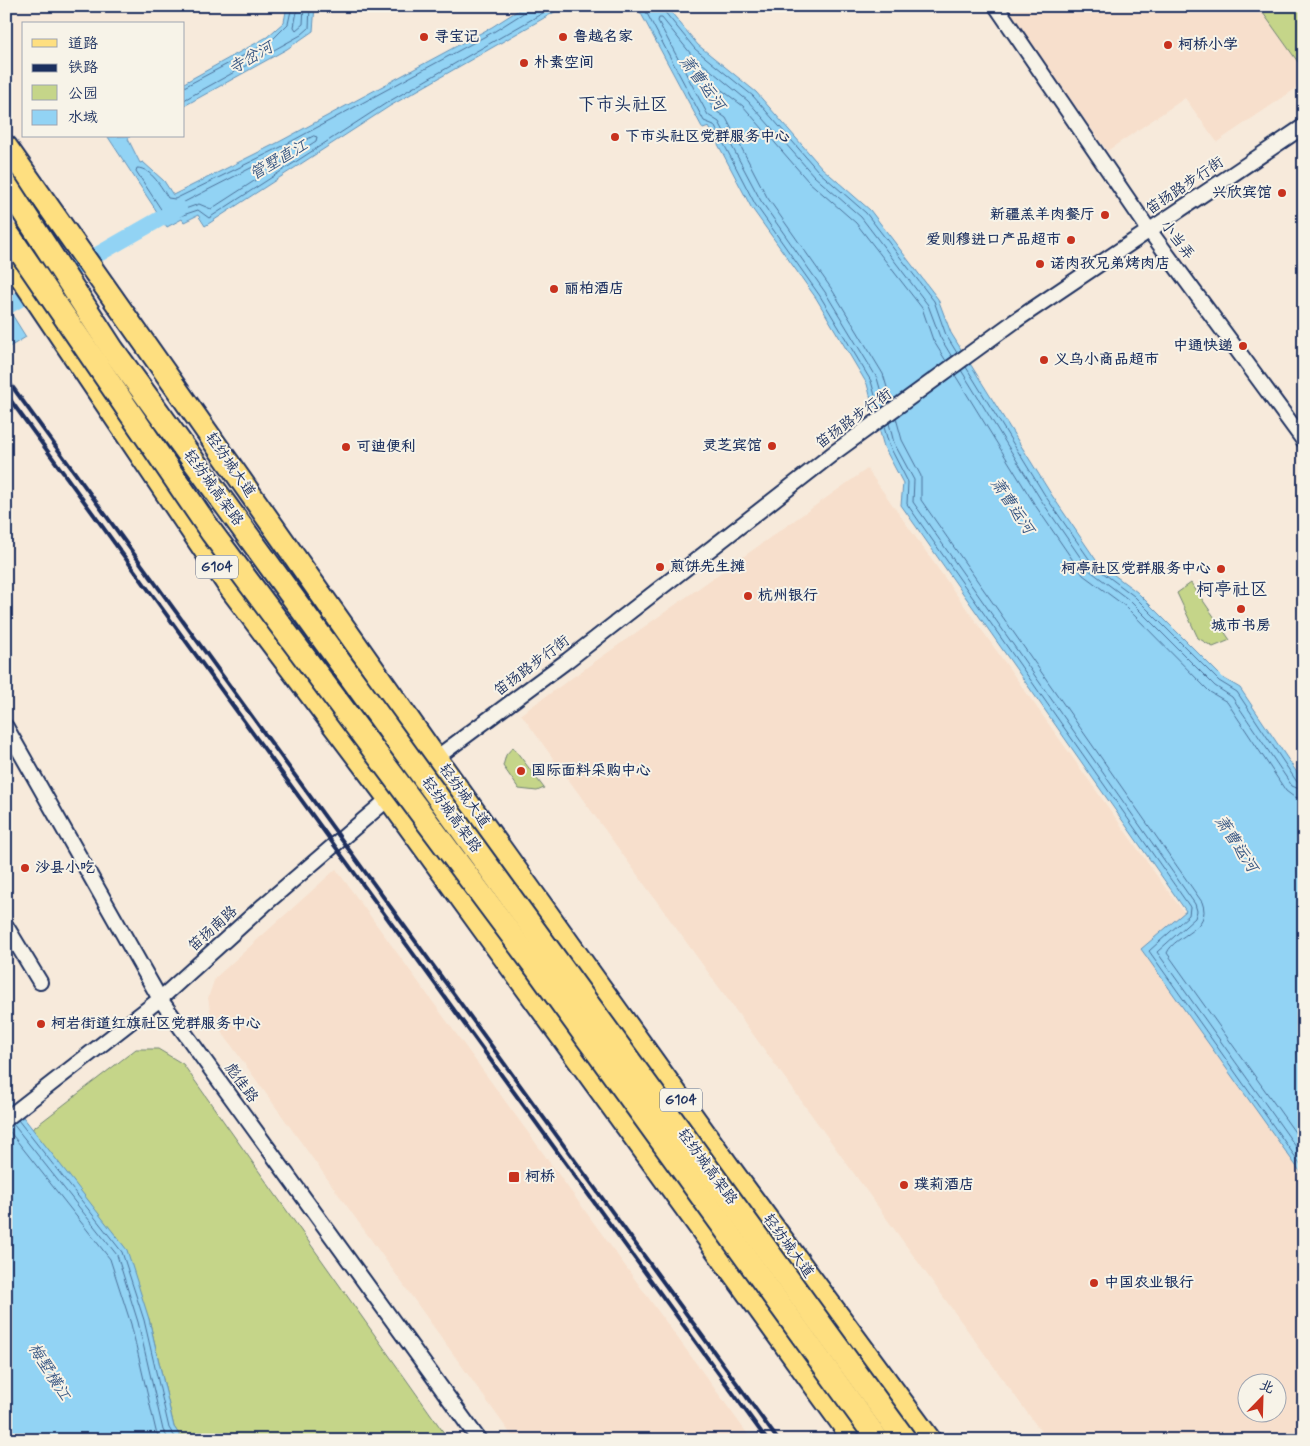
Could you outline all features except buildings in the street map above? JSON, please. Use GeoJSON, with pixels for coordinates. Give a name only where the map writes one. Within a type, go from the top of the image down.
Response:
{"type":"FeatureCollection","features":[{"type":"Feature","properties":{"kind":"highway","name":"轻纺城高架路"},"geometry":{"type":"LineString","coordinates":[[6,185],[112,350],[906,1440]]}},
{"type":"Feature","properties":{"kind":"highway","name":"轻纺城高架路"},"geometry":{"type":"LineString","coordinates":[[6,231],[58,311],[212,533],[537,970],[878,1440]]}},
{"type":"Feature","properties":{"kind":"main road","name":"轻纺城大道"},"geometry":{"type":"LineString","coordinates":[[6,146],[110,290],[436,758],[729,1167],[930,1440]]}},
{"type":"Feature","properties":{"kind":"main road","name":"G104"},"geometry":{"type":"LineString","coordinates":[[6,255],[230,588],[390,799],[854,1440]]}},
{"type":"Feature","properties":{"kind":"street","name":"小当弄"},"geometry":{"type":"LineString","coordinates":[[996,6],[1149,230],[1304,441]]}},
{"type":"Feature","properties":{"kind":"street","name":"笛扬路步行街"},"geometry":{"type":"LineString","coordinates":[[436,758],[568,660],[835,452],[1015,321],[1304,126]]}},
{"type":"Feature","properties":{"kind":"street","name":"彪佳路"},"geometry":{"type":"LineString","coordinates":[[6,727],[160,999],[479,1440]]}},
{"type":"Feature","properties":{"kind":"street","name":"笛扬南路"},"geometry":{"type":"LineString","coordinates":[[6,1119],[160,999],[264,905],[436,758]]}},
{"type":"Feature","properties":{"kind":"street"},"geometry":{"type":"LineString","coordinates":[[6,926],[40,982]]}},
{"type":"Feature","properties":{"kind":"shaded area","name":"柯桥小学"},"geometry":{"type":"Polygon","coordinates":[[[1005,6],[1304,6],[1304,83],[1217,142],[1185,98],[1107,151],[1005,6]]]}},
{"type":"Feature","properties":{"kind":"shaded area"},"geometry":{"type":"Polygon","coordinates":[[[867,469],[1167,890],[1304,1069],[1304,1440],[1047,1440],[521,714],[867,469]]]}},
{"type":"Feature","properties":{"kind":"shaded area"},"geometry":{"type":"Polygon","coordinates":[[[336,869],[752,1440],[515,1440],[211,1017],[208,998],[215,978],[336,869]]]}},
{"type":"Feature","properties":{"kind":"green space"},"geometry":{"type":"Polygon","coordinates":[[[1258,6],[1304,6],[1304,58],[1298,62],[1258,6]]]}},
{"type":"Feature","properties":{"kind":"green space"},"geometry":{"type":"Polygon","coordinates":[[[1191,583],[1230,640],[1213,647],[1198,638],[1177,593],[1191,583]]]}},
{"type":"Feature","properties":{"kind":"green space"},"geometry":{"type":"Polygon","coordinates":[[[513,747],[544,788],[537,791],[519,789],[503,766],[506,755],[513,747]]]}},
{"type":"Feature","properties":{"kind":"green space"},"geometry":{"type":"Polygon","coordinates":[[[136,1049],[158,1049],[183,1064],[449,1440],[183,1440],[174,1427],[149,1319],[31,1130],[136,1049]]]}},
{"type":"Feature","properties":{"kind":"water","name":"寺岔河"},"geometry":{"type":"Polygon","coordinates":[[[287,6],[315,6],[313,31],[287,49],[185,105],[185,82],[267,37],[284,22],[287,6]]]}},
{"type":"Feature","properties":{"kind":"water"},"geometry":{"type":"Polygon","coordinates":[[[525,6],[565,6],[390,106],[205,226],[198,215],[184,222],[182,219],[167,227],[109,138],[129,138],[140,163],[143,162],[164,181],[173,195],[279,142],[492,27],[525,6]]]}},
{"type":"Feature","properties":{"kind":"water","name":"萧曹运河"},"geometry":{"type":"Polygon","coordinates":[[[637,6],[666,6],[698,45],[756,92],[822,168],[870,210],[938,299],[951,333],[1051,494],[1098,563],[1137,592],[1223,678],[1240,688],[1304,783],[1304,1177],[1141,949],[1186,911],[901,505],[903,483],[884,447],[867,384],[816,298],[751,207],[709,127],[703,129],[637,6]]]}},
{"type":"Feature","properties":{"kind":"water"},"geometry":{"type":"Polygon","coordinates":[[[6,305],[26,337],[6,349],[6,305]]]}},
{"type":"Feature","properties":{"kind":"water","name":"梅墅横江"},"geometry":{"type":"Polygon","coordinates":[[[6,1095],[127,1250],[149,1319],[174,1427],[183,1440],[6,1440],[6,1095]]]}},
{"type":"Feature","properties":{"kind":"waterway","name":"管墅直江"},"geometry":{"type":"LineString","coordinates":[[6,307],[179,208]]}},
{"type":"Feature","properties":{"kind":"railway"},"geometry":{"type":"LineString","coordinates":[[6,378],[778,1440]]}},
{"type":"Feature","properties":{"kind":"railway"},"geometry":{"type":"LineString","coordinates":[[6,394],[767,1440]]}},
{"type":"Feature","properties":{"kind":"place","name":"寻宝记"},"geometry":{"type":"Point","coordinates":[424,37]}},
{"type":"Feature","properties":{"kind":"place","name":"鲁越名家"},"geometry":{"type":"Point","coordinates":[563,37]}},
{"type":"Feature","properties":{"kind":"place","name":"柯桥小学"},"geometry":{"type":"Point","coordinates":[1168,45]}},
{"type":"Feature","properties":{"kind":"place","name":"朴素空间"},"geometry":{"type":"Point","coordinates":[524,63]}},
{"type":"Feature","properties":{"kind":"place","name":"下市头社区党群服务中心"},"geometry":{"type":"Point","coordinates":[615,137]}},
{"type":"Feature","properties":{"kind":"place","name":"兴欣宾馆"},"geometry":{"type":"Point","coordinates":[1282,193]}},
{"type":"Feature","properties":{"kind":"place","name":"新疆羔羊肉餐厅"},"geometry":{"type":"Point","coordinates":[1105,215]}},
{"type":"Feature","properties":{"kind":"place","name":"爱则穆进口产品超市"},"geometry":{"type":"Point","coordinates":[1071,240]}},
{"type":"Feature","properties":{"kind":"place","name":"诺肉孜兄弟烤肉店"},"geometry":{"type":"Point","coordinates":[1040,264]}},
{"type":"Feature","properties":{"kind":"place","name":"丽柏酒店"},"geometry":{"type":"Point","coordinates":[554,289]}},
{"type":"Feature","properties":{"kind":"place","name":"中通快递"},"geometry":{"type":"Point","coordinates":[1243,346]}},
{"type":"Feature","properties":{"kind":"place","name":"义乌小商品超市"},"geometry":{"type":"Point","coordinates":[1044,360]}},
{"type":"Feature","properties":{"kind":"place","name":"灵芝宾馆"},"geometry":{"type":"Point","coordinates":[772,446]}},
{"type":"Feature","properties":{"kind":"place","name":"可迪便利"},"geometry":{"type":"Point","coordinates":[346,447]}},
{"type":"Feature","properties":{"kind":"place","name":"煎饼先生摊"},"geometry":{"type":"Point","coordinates":[660,567]}},
{"type":"Feature","properties":{"kind":"place","name":"柯亭社区党群服务中心"},"geometry":{"type":"Point","coordinates":[1221,569]}},
{"type":"Feature","properties":{"kind":"place","name":"杭州银行"},"geometry":{"type":"Point","coordinates":[748,596]}},
{"type":"Feature","properties":{"kind":"place","name":"城市书房"},"geometry":{"type":"Point","coordinates":[1241,609]}},
{"type":"Feature","properties":{"kind":"place","name":"国际面料采购中心"},"geometry":{"type":"Point","coordinates":[521,771]}},
{"type":"Feature","properties":{"kind":"place","name":"沙县小吃"},"geometry":{"type":"Point","coordinates":[25,868]}},
{"type":"Feature","properties":{"kind":"place","name":"柯岩街道红旗社区党群服务中心"},"geometry":{"type":"Point","coordinates":[41,1024]}},
{"type":"Feature","properties":{"kind":"place","name":"柯桥"},"geometry":{"type":"Point","coordinates":[514,1177]}},
{"type":"Feature","properties":{"kind":"place","name":"璞莉酒店"},"geometry":{"type":"Point","coordinates":[904,1185]}},
{"type":"Feature","properties":{"kind":"place","name":"中国农业银行"},"geometry":{"type":"Point","coordinates":[1094,1283]}},
{"type":"Feature","properties":{"kind":"district","name":"下市头社区"},"geometry":{"type":"Point","coordinates":[623,105]}},
{"type":"Feature","properties":{"kind":"district","name":"柯亭社区"},"geometry":{"type":"Point","coordinates":[1232,590]}}]}
